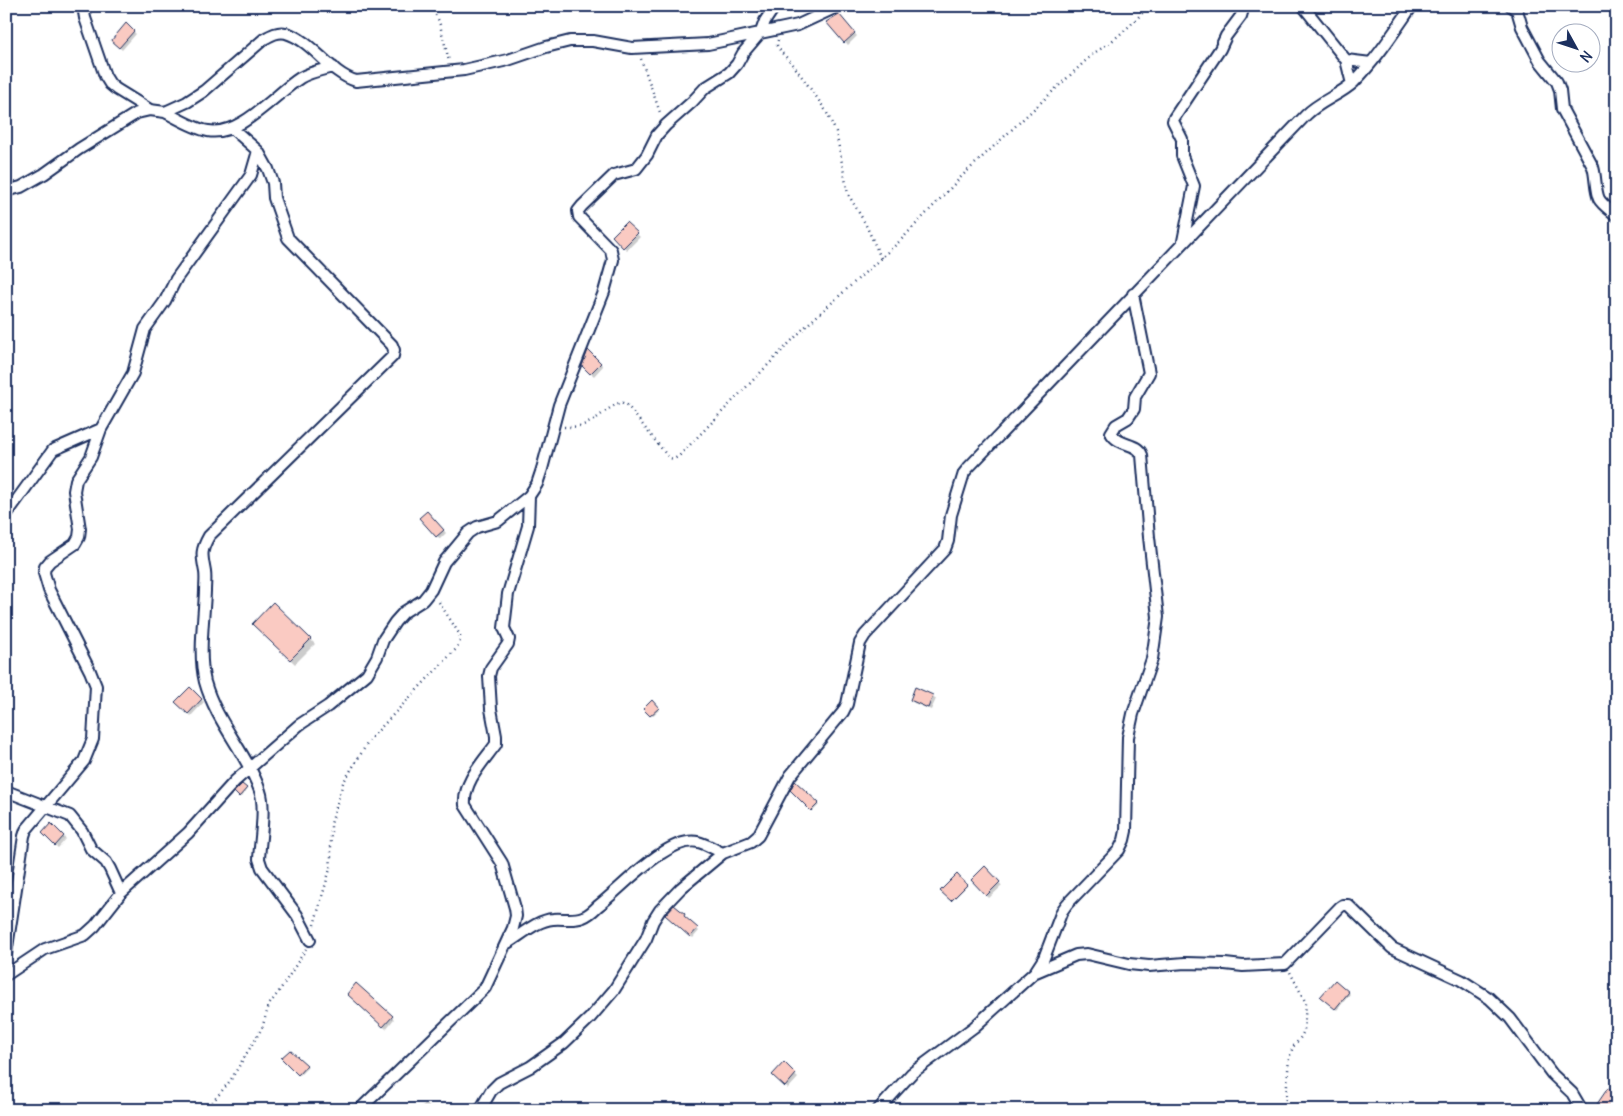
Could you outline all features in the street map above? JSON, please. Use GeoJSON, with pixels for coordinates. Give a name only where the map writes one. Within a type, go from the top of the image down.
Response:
{"type":"FeatureCollection","features":[{"type":"Feature","properties":{"kind":"street"},"geometry":{"type":"LineString","coordinates":[[83,6],[85,18],[110,84],[150,110]]}},
{"type":"Feature","properties":{"kind":"street"},"geometry":{"type":"LineString","coordinates":[[6,974],[45,949],[85,935],[95,926],[121,893],[188,833],[235,781],[299,725],[328,706],[367,674],[377,657],[383,640],[395,622],[404,612],[423,600],[432,590],[444,562],[468,533],[477,527],[498,521],[529,496],[537,484],[559,405],[604,292],[613,260],[611,250],[579,217],[578,211],[614,175],[636,168],[648,155],[657,135],[666,125],[705,88],[730,73],[743,53],[761,32],[765,21],[775,6]]}},
{"type":"Feature","properties":{"kind":"street"},"geometry":{"type":"LineString","coordinates":[[165,112],[187,102],[204,91],[264,39],[274,33],[285,33],[298,39],[342,76],[356,81],[451,72],[508,60],[570,41],[593,41],[632,48],[708,44],[798,25],[839,6]]}},
{"type":"Feature","properties":{"kind":"street"},"geometry":{"type":"LineString","coordinates":[[1183,242],[1194,186],[1182,156],[1182,139],[1173,121],[1220,49],[1226,36],[1237,23],[1244,6]]}},
{"type":"Feature","properties":{"kind":"street"},"geometry":{"type":"LineString","coordinates":[[1303,6],[1346,60],[1352,84]]}},
{"type":"Feature","properties":{"kind":"street"},"geometry":{"type":"LineString","coordinates":[[480,1110],[491,1091],[499,1083],[537,1062],[564,1043],[590,1018],[614,990],[646,939],[653,921],[660,910],[681,888],[723,853],[751,842],[758,836],[790,776],[843,712],[847,704],[860,642],[864,635],[945,549],[948,541],[951,515],[964,473],[968,468],[1314,107],[1352,84],[1371,64],[1412,6]]}},
{"type":"Feature","properties":{"kind":"street"},"geometry":{"type":"LineString","coordinates":[[1515,8],[1540,61],[1557,82],[1562,109],[1595,172],[1598,198],[1604,206],[1617,216]]}},
{"type":"Feature","properties":{"kind":"street"},"geometry":{"type":"LineString","coordinates":[[1346,60],[1371,64]]}},
{"type":"Feature","properties":{"kind":"street"},"geometry":{"type":"LineString","coordinates":[[6,191],[21,186],[44,174],[79,149],[138,113],[150,110],[165,112],[206,131],[220,132],[232,128],[263,108],[301,77],[333,67]]}},
{"type":"Feature","properties":{"kind":"street"},"geometry":{"type":"LineString","coordinates":[[232,128],[258,151],[268,169],[273,183],[274,198],[288,238],[392,345],[394,350],[393,356],[209,536],[204,545],[202,557],[206,574],[202,666],[206,684],[217,711],[261,792],[260,859],[262,868],[297,915],[310,940]]}},
{"type":"Feature","properties":{"kind":"street"},"geometry":{"type":"LineString","coordinates":[[6,954],[26,830],[84,762],[93,739],[96,686],[49,590],[44,573],[45,566],[76,544],[80,528],[74,491],[76,480],[91,457],[101,429],[133,373],[145,329],[165,301],[176,279],[251,175],[258,151]]}},
{"type":"Feature","properties":{"kind":"street"},"geometry":{"type":"LineString","coordinates":[[878,1110],[912,1073],[974,1027],[1035,972],[1044,958],[1062,911],[1119,850],[1124,840],[1126,831],[1128,737],[1133,714],[1152,659],[1158,617],[1142,455],[1136,447],[1128,446],[1116,440],[1111,433],[1116,424],[1128,418],[1134,409],[1135,397],[1149,373],[1133,294]]}},
{"type":"Feature","properties":{"kind":"street"},"geometry":{"type":"LineString","coordinates":[[6,516],[53,450],[101,429]]}},
{"type":"Feature","properties":{"kind":"street"},"geometry":{"type":"LineString","coordinates":[[359,1110],[485,988],[513,928],[516,916],[515,908],[502,863],[465,806],[464,796],[467,786],[496,744],[489,676],[491,668],[508,644],[509,639],[504,628],[508,594],[528,526],[529,496]]}},
{"type":"Feature","properties":{"kind":"street"},"geometry":{"type":"LineString","coordinates":[[6,791],[70,816],[82,831],[90,849],[106,862],[121,893]]}},
{"type":"Feature","properties":{"kind":"street"},"geometry":{"type":"LineString","coordinates":[[505,945],[540,923],[552,919],[574,920],[584,917],[606,901],[640,870],[671,847],[684,843],[698,842],[723,853]]}},
{"type":"Feature","properties":{"kind":"street"},"geometry":{"type":"LineString","coordinates":[[1035,972],[1076,955],[1087,954],[1130,964],[1149,966],[1185,963],[1252,966],[1285,964],[1343,905],[1348,905],[1392,948],[1461,980],[1488,998],[1510,1018],[1552,1074],[1572,1093],[1582,1110]]}},
{"type":"Feature","properties":{"kind":"path"},"geometry":{"type":"LineString","coordinates":[[431,6],[439,21],[451,72]]}},
{"type":"Feature","properties":{"kind":"path"},"geometry":{"type":"LineString","coordinates":[[554,426],[577,427],[587,424],[621,402],[627,405],[669,458],[674,459],[679,456],[806,326],[900,241],[969,169],[1094,53],[1120,36],[1148,6]]}},
{"type":"Feature","properties":{"kind":"path"},"geometry":{"type":"LineString","coordinates":[[778,30],[777,44],[781,52],[792,63],[826,111],[836,132],[848,194],[866,223],[881,258]]}},
{"type":"Feature","properties":{"kind":"path"},"geometry":{"type":"LineString","coordinates":[[632,48],[636,51],[644,66],[656,103],[666,125]]}},
{"type":"Feature","properties":{"kind":"path"},"geometry":{"type":"LineString","coordinates":[[206,1110],[230,1081],[265,1021],[268,1005],[310,940],[330,869],[332,856],[331,824],[342,782],[370,739],[456,649],[460,642],[460,635],[432,590]]}},
{"type":"Feature","properties":{"kind":"path"},"geometry":{"type":"LineString","coordinates":[[1285,964],[1306,1003],[1304,1031],[1293,1047],[1289,1058],[1285,1110]]}},
{"type":"Feature","properties":{"kind":"building"},"geometry":{"type":"Polygon","coordinates":[[[839,14],[855,33],[844,43],[826,22],[839,14]]]}},
{"type":"Feature","properties":{"kind":"building"},"geometry":{"type":"Polygon","coordinates":[[[126,23],[134,31],[119,48],[111,41],[126,23]]]}},
{"type":"Feature","properties":{"kind":"building"},"geometry":{"type":"Polygon","coordinates":[[[626,222],[638,233],[623,248],[612,236],[626,222]]]}},
{"type":"Feature","properties":{"kind":"building"},"geometry":{"type":"Polygon","coordinates":[[[588,350],[601,363],[590,374],[582,366],[588,350]]]}},
{"type":"Feature","properties":{"kind":"building"},"geometry":{"type":"Polygon","coordinates":[[[427,511],[444,530],[436,537],[419,518],[427,511]]]}},
{"type":"Feature","properties":{"kind":"building"},"geometry":{"type":"Polygon","coordinates":[[[273,602],[311,639],[290,660],[252,624],[273,602]]]}},
{"type":"Feature","properties":{"kind":"building"},"geometry":{"type":"Polygon","coordinates":[[[190,687],[202,699],[188,714],[175,702],[190,687]]]}},
{"type":"Feature","properties":{"kind":"building"},"geometry":{"type":"Polygon","coordinates":[[[915,687],[933,695],[928,708],[910,700],[915,687]]]}},
{"type":"Feature","properties":{"kind":"building"},"geometry":{"type":"Polygon","coordinates":[[[652,700],[659,708],[650,716],[643,709],[652,700]]]}},
{"type":"Feature","properties":{"kind":"building"},"geometry":{"type":"Polygon","coordinates":[[[795,781],[819,803],[811,811],[790,790],[795,781]]]}},
{"type":"Feature","properties":{"kind":"building"},"geometry":{"type":"Polygon","coordinates":[[[242,784],[247,788],[239,797],[234,792],[242,784]]]}},
{"type":"Feature","properties":{"kind":"building"},"geometry":{"type":"Polygon","coordinates":[[[51,823],[64,836],[55,846],[42,833],[51,823]]]}},
{"type":"Feature","properties":{"kind":"building"},"geometry":{"type":"Polygon","coordinates":[[[985,866],[1000,882],[986,896],[971,880],[985,866]]]}},
{"type":"Feature","properties":{"kind":"building"},"geometry":{"type":"Polygon","coordinates":[[[957,874],[967,885],[951,901],[940,891],[957,874]]]}},
{"type":"Feature","properties":{"kind":"building"},"geometry":{"type":"Polygon","coordinates":[[[674,905],[698,928],[690,937],[665,915],[674,905]]]}},
{"type":"Feature","properties":{"kind":"building"},"geometry":{"type":"Polygon","coordinates":[[[1335,980],[1349,992],[1335,1009],[1320,997],[1335,980]]]}},
{"type":"Feature","properties":{"kind":"building"},"geometry":{"type":"Polygon","coordinates":[[[356,983],[393,1016],[383,1027],[347,994],[356,983]]]}},
{"type":"Feature","properties":{"kind":"building"},"geometry":{"type":"Polygon","coordinates":[[[290,1050],[307,1065],[298,1075],[281,1058],[290,1050]]]}},
{"type":"Feature","properties":{"kind":"building"},"geometry":{"type":"Polygon","coordinates":[[[784,1062],[796,1074],[785,1087],[772,1075],[784,1062]]]}},
{"type":"Feature","properties":{"kind":"building"},"geometry":{"type":"Polygon","coordinates":[[[1608,1088],[1617,1096],[1606,1110],[1597,1104],[1608,1088]]]}}]}
